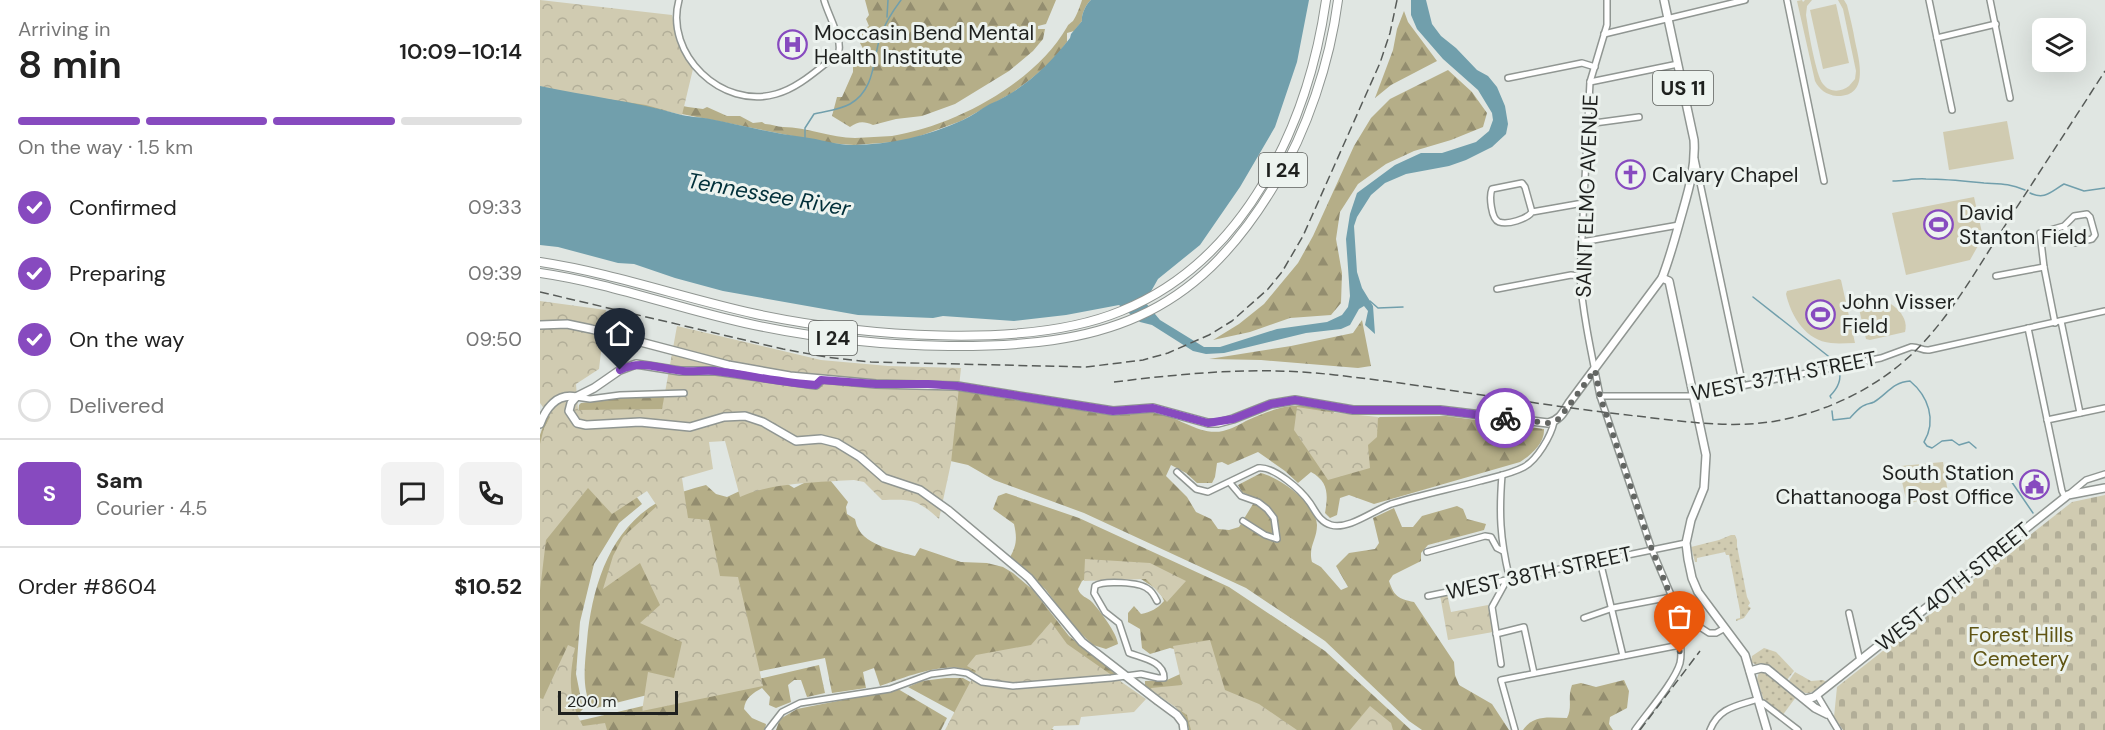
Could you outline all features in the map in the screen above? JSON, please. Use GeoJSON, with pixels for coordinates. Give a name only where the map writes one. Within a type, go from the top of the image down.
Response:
{"type":"FeatureCollection","features":[{"type":"Feature","properties":{"kind":"highway","name":"I 24"},"geometry":{"type":"LineString","coordinates":[[540,262],[587,270],[758,314],[837,327],[880,331],[957,334],[1044,331],[1081,324],[1120,312],[1155,295],[1205,258],[1226,235],[1262,186],[1292,127],[1312,68],[1326,0]]}},
{"type":"Feature","properties":{"kind":"highway","name":"I 24"},"geometry":{"type":"LineString","coordinates":[[540,273],[581,281],[746,323],[869,342],[979,346],[1035,343],[1094,333],[1130,321],[1166,302],[1200,276],[1241,235],[1259,210],[1286,165],[1301,134],[1320,77],[1334,26],[1338,0]]}},
{"type":"Feature","properties":{"kind":"main road","name":"US 11"},"geometry":{"type":"LineString","coordinates":[[1554,422],[1562,415],[1662,278],[1671,257],[1690,188],[1695,159],[1694,140],[1664,0]]}},
{"type":"Feature","properties":{"kind":"main road"},"geometry":{"type":"LineString","coordinates":[[1662,278],[1669,281],[1706,455],[1704,488],[1691,520],[1686,543],[1690,568],[1698,591],[1744,654],[1766,730]]}},
{"type":"Feature","properties":{"kind":"main road"},"geometry":{"type":"LineString","coordinates":[[540,325],[567,324],[606,332],[728,365],[821,380],[969,388],[1113,411],[1153,408],[1208,423],[1233,419],[1271,404],[1295,400],[1353,410],[1440,410],[1554,422]]}},
{"type":"Feature","properties":{"kind":"main road"},"geometry":{"type":"LineString","coordinates":[[821,380],[816,385],[799,384],[716,371],[680,371],[636,364],[620,370],[576,397],[569,411],[573,420],[581,424],[640,422],[688,427],[724,417],[745,416],[763,422],[796,441],[821,439],[837,443],[860,457],[884,478],[927,494],[948,510],[1029,578],[1075,635],[1178,715],[1184,730]]}},
{"type":"Feature","properties":{"kind":"main road"},"geometry":{"type":"LineString","coordinates":[[540,424],[547,410],[557,399],[564,396],[576,397]]}},
{"type":"Feature","properties":{"kind":"main road","name":"WEST 40TH STREET"},"geometry":{"type":"LineString","coordinates":[[1806,699],[1817,695],[2066,496],[2105,488]]}},
{"type":"Feature","properties":{"kind":"main road"},"geometry":{"type":"LineString","coordinates":[[1750,671],[1767,669],[1821,712],[1827,714]]}},
{"type":"Feature","properties":{"kind":"street"},"geometry":{"type":"LineString","coordinates":[[679,0],[676,24],[678,37],[696,69],[713,84],[731,92],[754,97],[788,91],[838,54],[841,48],[840,41],[824,0]]}},
{"type":"Feature","properties":{"kind":"street","name":"SAINT ELMO AVENUE"},"geometry":{"type":"LineString","coordinates":[[1607,0],[1608,16],[1590,82],[1583,203],[1581,296],[1600,396],[1652,550],[1671,597],[1686,618],[1709,633],[1716,633],[1725,628]]}},
{"type":"Feature","properties":{"kind":"street"},"geometry":{"type":"LineString","coordinates":[[1604,34],[1745,0]]}},
{"type":"Feature","properties":{"kind":"street"},"geometry":{"type":"LineString","coordinates":[[1787,0],[1824,181]]}},
{"type":"Feature","properties":{"kind":"street"},"geometry":{"type":"LineString","coordinates":[[1929,0],[1952,110]]}},
{"type":"Feature","properties":{"kind":"street"},"geometry":{"type":"LineString","coordinates":[[1990,0],[2010,98]]}},
{"type":"Feature","properties":{"kind":"street"},"geometry":{"type":"LineString","coordinates":[[1937,38],[1996,24]]}},
{"type":"Feature","properties":{"kind":"street"},"geometry":{"type":"LineString","coordinates":[[1508,78],[1582,63],[1595,67]]}},
{"type":"Feature","properties":{"kind":"street"},"geometry":{"type":"LineString","coordinates":[[1590,82],[1678,64]]}},
{"type":"Feature","properties":{"kind":"street"},"geometry":{"type":"LineString","coordinates":[[1587,124],[1639,117]]}},
{"type":"Feature","properties":{"kind":"street"},"geometry":{"type":"LineString","coordinates":[[1695,159],[1743,387]]}},
{"type":"Feature","properties":{"kind":"street"},"geometry":{"type":"LineString","coordinates":[[1532,212],[1526,187],[1522,183],[1492,189],[1490,194],[1494,217],[1503,223],[1524,219],[1532,212],[1583,203]]}},
{"type":"Feature","properties":{"kind":"street"},"geometry":{"type":"LineString","coordinates":[[2064,226],[2075,243],[2092,239],[2095,235],[2087,214],[2074,216],[2064,226],[2040,232],[2044,267],[2080,413]]}},
{"type":"Feature","properties":{"kind":"street"},"geometry":{"type":"LineString","coordinates":[[1582,242],[1679,225]]}},
{"type":"Feature","properties":{"kind":"street"},"geometry":{"type":"LineString","coordinates":[[1996,276],[2044,267]]}},
{"type":"Feature","properties":{"kind":"street"},"geometry":{"type":"LineString","coordinates":[[1497,289],[1571,275],[1580,276]]}},
{"type":"Feature","properties":{"kind":"street","name":"WEST 37TH STREET"},"geometry":{"type":"LineString","coordinates":[[1600,396],[1692,396],[1881,358],[1915,346],[1924,351],[2105,311]]}},
{"type":"Feature","properties":{"kind":"street"},"geometry":{"type":"LineString","coordinates":[[2028,328],[2066,496],[2086,480],[2105,474]]}},
{"type":"Feature","properties":{"kind":"street"},"geometry":{"type":"LineString","coordinates":[[576,397],[590,399],[620,395],[684,393]]}},
{"type":"Feature","properties":{"kind":"street"},"geometry":{"type":"LineString","coordinates":[[2047,420],[2105,408]]}},
{"type":"Feature","properties":{"kind":"street"},"geometry":{"type":"LineString","coordinates":[[1177,472],[1201,492],[1208,492],[1264,467],[1282,476],[1309,501],[1322,521],[1333,526],[1344,526],[1388,505],[1525,467],[1542,447],[1554,422]]}},
{"type":"Feature","properties":{"kind":"street"},"geometry":{"type":"LineString","coordinates":[[1500,664],[1492,607],[1509,576],[1503,551],[1499,501],[1502,475]]}},
{"type":"Feature","properties":{"kind":"street"},"geometry":{"type":"LineString","coordinates":[[1230,483],[1241,496],[1258,502],[1267,509],[1274,518],[1277,539],[1265,535],[1243,521]]}},
{"type":"Feature","properties":{"kind":"street"},"geometry":{"type":"LineString","coordinates":[[1427,552],[1485,536],[1491,537],[1497,548],[1503,551]]}},
{"type":"Feature","properties":{"kind":"street","name":"WEST 38TH STREET"},"geometry":{"type":"LineString","coordinates":[[1428,596],[1686,543]]}},
{"type":"Feature","properties":{"kind":"street"},"geometry":{"type":"LineString","coordinates":[[1600,561],[1623,656]]}},
{"type":"Feature","properties":{"kind":"street"},"geometry":{"type":"LineString","coordinates":[[768,730],[782,712],[800,703],[890,689],[932,674],[968,673],[982,682],[1013,686],[1141,674],[1164,678],[1161,667],[1129,653],[1119,623],[1105,612],[1094,593],[1095,586],[1103,582],[1138,584],[1148,589],[1157,601]]}},
{"type":"Feature","properties":{"kind":"street"},"geometry":{"type":"LineString","coordinates":[[1584,618],[1613,609],[1671,597],[1680,645],[1680,661],[1677,669],[1635,730]]}},
{"type":"Feature","properties":{"kind":"street"},"geometry":{"type":"LineString","coordinates":[[1849,613],[1860,661]]}},
{"type":"Feature","properties":{"kind":"street"},"geometry":{"type":"LineString","coordinates":[[1496,634],[1524,627],[1533,673]]}},
{"type":"Feature","properties":{"kind":"street"},"geometry":{"type":"LineString","coordinates":[[1515,730],[1501,680],[1680,645]]}},
{"type":"Feature","properties":{"kind":"street"},"geometry":{"type":"LineString","coordinates":[[1817,695],[1838,730]]}},
{"type":"Feature","properties":{"kind":"street"},"geometry":{"type":"LineString","coordinates":[[1710,730],[1714,718],[1726,710],[1759,701],[1798,730]]}},
{"type":"Feature","properties":{"kind":"green space"},"geometry":{"type":"Polygon","coordinates":[[[540,0],[672,15],[677,42],[693,69],[682,115],[646,105],[573,94],[540,86],[540,0]]]}},
{"type":"Feature","properties":{"kind":"green space"},"geometry":{"type":"Polygon","coordinates":[[[865,0],[1056,0],[1046,24],[1038,26],[1038,29],[1045,29],[1043,39],[1033,51],[1009,71],[955,104],[922,116],[873,125],[861,122],[850,127],[832,116],[837,97],[842,97],[853,72],[853,61],[866,54],[860,43],[862,30],[869,26],[866,19],[869,15],[865,0]]]}},
{"type":"Feature","properties":{"kind":"green space"},"geometry":{"type":"Polygon","coordinates":[[[1082,0],[1091,0],[1084,10],[1082,21],[1074,31],[1067,33],[1067,42],[1053,60],[1031,79],[1012,93],[961,121],[909,140],[854,145],[828,143],[540,86],[540,79],[688,107],[703,109],[707,107],[727,116],[740,116],[753,123],[762,122],[837,136],[855,138],[892,136],[941,123],[967,112],[1014,83],[1053,47],[1073,21],[1082,0]]]}},
{"type":"Feature","properties":{"kind":"green space"},"geometry":{"type":"Polygon","coordinates":[[[1802,0],[1803,2],[1812,0],[1807,6],[1806,15],[1820,79],[1826,87],[1836,91],[1846,88],[1855,79],[1856,71],[1843,9],[1838,0],[1844,0],[1847,5],[1859,58],[1860,76],[1854,90],[1847,95],[1837,96],[1826,93],[1815,81],[1797,1],[1802,0]]]}},
{"type":"Feature","properties":{"kind":"green space"},"geometry":{"type":"Polygon","coordinates":[[[1836,4],[1849,63],[1823,69],[1810,10],[1836,4]]]}},
{"type":"Feature","properties":{"kind":"green space"},"geometry":{"type":"Polygon","coordinates":[[[1404,11],[1408,22],[1437,61],[1391,85],[1375,98],[1393,50],[1397,29],[1404,11]]]}},
{"type":"Feature","properties":{"kind":"green space"},"geometry":{"type":"Polygon","coordinates":[[[1448,70],[1472,92],[1487,113],[1483,127],[1414,151],[1386,164],[1358,184],[1340,212],[1336,239],[1342,273],[1341,303],[1331,315],[1290,318],[1250,332],[1213,340],[1239,324],[1264,304],[1298,263],[1313,236],[1354,146],[1371,118],[1390,99],[1448,70]]]}},
{"type":"Feature","properties":{"kind":"green space"},"geometry":{"type":"Polygon","coordinates":[[[2007,121],[2014,159],[1949,170],[1943,132],[2007,121]]]}},
{"type":"Feature","properties":{"kind":"green space","name":"David Stanton Field"},"geometry":{"type":"Polygon","coordinates":[[[1974,197],[1983,237],[1970,260],[1906,275],[1892,213],[1974,197]]]}},
{"type":"Feature","properties":{"kind":"green space","name":"John Visser Field"},"geometry":{"type":"Polygon","coordinates":[[[1839,279],[1855,343],[1831,343],[1814,338],[1796,319],[1786,294],[1787,291],[1839,279]]]}},
{"type":"Feature","properties":{"kind":"green space"},"geometry":{"type":"Polygon","coordinates":[[[1872,298],[1891,304],[1901,313],[1906,325],[1905,332],[1866,339],[1857,300],[1872,298]]]}},
{"type":"Feature","properties":{"kind":"green space"},"geometry":{"type":"Polygon","coordinates":[[[540,301],[606,310],[599,369],[576,384],[578,410],[662,409],[677,326],[821,360],[888,366],[961,368],[951,463],[939,519],[925,507],[914,502],[882,500],[864,482],[854,480],[780,486],[740,497],[725,441],[709,442],[713,469],[682,478],[688,518],[709,520],[720,576],[738,577],[763,686],[642,711],[648,672],[674,678],[682,642],[640,623],[660,605],[640,563],[603,589],[613,556],[623,537],[657,506],[647,491],[612,514],[588,488],[546,540],[540,590],[540,444],[544,428],[550,417],[540,403],[540,301]]]}},
{"type":"Feature","properties":{"kind":"green space"},"geometry":{"type":"Polygon","coordinates":[[[1362,320],[1371,366],[1358,368],[1261,360],[1209,359],[1353,333],[1362,320]]]}},
{"type":"Feature","properties":{"kind":"green space"},"geometry":{"type":"Polygon","coordinates":[[[943,388],[1115,415],[1157,413],[1198,429],[1214,432],[1230,429],[1248,420],[1289,406],[1333,410],[1336,417],[1373,420],[1380,417],[1446,416],[1544,429],[1540,444],[1520,462],[1374,504],[1349,495],[1340,498],[1337,515],[1330,518],[1325,513],[1326,490],[1317,476],[1311,472],[1298,483],[1258,452],[1228,465],[1222,462],[1217,463],[1212,483],[1197,483],[1186,473],[1171,465],[1166,476],[1187,497],[1196,512],[1211,519],[1218,529],[1229,530],[1239,527],[1256,499],[1242,492],[1238,485],[1261,473],[1278,480],[1311,508],[1317,525],[1311,552],[1312,562],[1321,567],[1341,590],[1348,587],[1336,566],[1349,553],[1375,549],[1379,543],[1373,518],[1394,508],[1402,527],[1413,527],[1422,516],[1457,506],[1463,509],[1467,519],[1486,524],[1484,530],[1428,545],[1421,553],[1421,561],[1393,575],[1389,581],[1397,596],[1414,602],[1454,662],[1459,685],[1492,704],[1509,730],[1422,730],[1409,721],[1325,641],[1246,588],[1084,513],[994,480],[968,465],[933,457],[578,414],[581,403],[626,397],[943,388]]]}},
{"type":"Feature","properties":{"kind":"green space"},"geometry":{"type":"Polygon","coordinates":[[[1297,407],[1378,417],[1377,437],[1368,445],[1370,468],[1328,480],[1294,430],[1297,407]]]}},
{"type":"Feature","properties":{"kind":"green space"},"geometry":{"type":"Polygon","coordinates":[[[551,411],[626,483],[642,504],[619,523],[594,564],[580,622],[576,674],[583,709],[580,712],[540,719],[540,435],[551,411]]]}},
{"type":"Feature","properties":{"kind":"green space"},"geometry":{"type":"Polygon","coordinates":[[[1943,462],[1948,493],[1907,504],[1899,468],[1943,462]]]}},
{"type":"Feature","properties":{"kind":"green space"},"geometry":{"type":"Polygon","coordinates":[[[830,480],[848,502],[847,514],[855,519],[858,528],[868,539],[883,547],[915,556],[920,548],[961,562],[987,563],[1003,567],[1033,590],[1069,636],[1116,674],[979,679],[968,670],[948,668],[924,672],[880,686],[874,668],[863,672],[866,688],[832,693],[825,658],[663,691],[592,709],[586,693],[585,675],[587,641],[594,600],[607,560],[629,526],[662,500],[706,485],[716,494],[727,497],[744,489],[786,483],[794,488],[806,482],[830,480]]]}},
{"type":"Feature","properties":{"kind":"green space"},"geometry":{"type":"Polygon","coordinates":[[[1006,493],[1079,518],[1229,587],[1325,651],[1411,730],[1189,730],[1179,709],[1145,686],[1145,681],[1167,680],[1189,670],[1178,650],[1170,648],[1150,654],[1142,648],[1140,629],[1128,622],[1128,613],[1134,606],[1141,614],[1159,606],[1164,601],[1160,594],[1117,562],[1097,563],[1093,575],[1082,581],[1078,589],[1103,616],[1115,634],[1118,644],[1106,649],[1093,645],[1071,624],[1046,590],[1010,557],[1016,541],[1014,524],[993,509],[998,496],[1006,493]]]}},
{"type":"Feature","properties":{"kind":"green space","name":"Forest Hills Cemetery"},"geometry":{"type":"Polygon","coordinates":[[[2105,495],[2105,730],[1843,730],[1834,717],[1837,687],[2072,502],[2105,495]]]}},
{"type":"Feature","properties":{"kind":"green space"},"geometry":{"type":"Polygon","coordinates":[[[1735,535],[1737,540],[1750,603],[1748,606],[1751,608],[1744,618],[1736,621],[1740,618],[1740,611],[1729,555],[1725,552],[1697,558],[1695,562],[1691,547],[1735,535]]]}},
{"type":"Feature","properties":{"kind":"green space"},"geometry":{"type":"Polygon","coordinates":[[[1085,559],[1150,563],[1186,581],[1167,602],[1146,579],[1084,581],[1085,559]]]}},
{"type":"Feature","properties":{"kind":"green space"},"geometry":{"type":"Polygon","coordinates":[[[1447,594],[1451,612],[1488,605],[1493,632],[1448,640],[1440,595],[1447,594]]]}},
{"type":"Feature","properties":{"kind":"green space"},"geometry":{"type":"Polygon","coordinates":[[[1051,622],[1067,644],[1146,699],[1134,712],[1081,717],[1079,725],[1054,726],[1051,730],[945,730],[976,671],[967,666],[976,655],[1031,645],[1051,622]]]}},
{"type":"Feature","properties":{"kind":"green space"},"geometry":{"type":"Polygon","coordinates":[[[1210,640],[1225,690],[1259,704],[1297,730],[1191,730],[1187,715],[1152,691],[1151,688],[1182,685],[1173,646],[1210,640]]]}},
{"type":"Feature","properties":{"kind":"green space"},"geometry":{"type":"Polygon","coordinates":[[[568,645],[575,648],[571,688],[578,716],[583,726],[605,723],[607,730],[540,730],[540,698],[543,699],[568,645]]]}},
{"type":"Feature","properties":{"kind":"green space"},"geometry":{"type":"Polygon","coordinates":[[[1764,648],[1776,652],[1794,671],[1786,681],[1751,662],[1752,656],[1764,648]]]}},
{"type":"Feature","properties":{"kind":"green space"},"geometry":{"type":"Polygon","coordinates":[[[819,665],[825,693],[807,697],[801,680],[794,680],[788,685],[791,702],[776,708],[769,705],[770,697],[762,688],[748,699],[744,709],[752,718],[766,724],[765,730],[540,730],[819,665]]]}},
{"type":"Feature","properties":{"kind":"green space"},"geometry":{"type":"Polygon","coordinates":[[[1759,672],[1763,672],[1796,697],[1782,716],[1764,701],[1757,679],[1759,672]]]}},
{"type":"Feature","properties":{"kind":"green space"},"geometry":{"type":"Polygon","coordinates":[[[1795,672],[1811,681],[1826,682],[1807,693],[1788,682],[1795,672]]]}},
{"type":"Feature","properties":{"kind":"green space"},"geometry":{"type":"Polygon","coordinates":[[[963,678],[1054,730],[950,730],[956,719],[954,712],[908,687],[922,681],[963,678]]]}},
{"type":"Feature","properties":{"kind":"green space"},"geometry":{"type":"Polygon","coordinates":[[[1624,680],[1629,691],[1627,708],[1610,717],[1609,724],[1613,730],[1523,730],[1537,719],[1567,718],[1572,685],[1581,683],[1596,687],[1624,680]]]}},
{"type":"Feature","properties":{"kind":"green space"},"geometry":{"type":"Polygon","coordinates":[[[898,689],[947,718],[941,730],[776,730],[780,719],[797,709],[898,689]]]}},
{"type":"Feature","properties":{"kind":"green space"},"geometry":{"type":"Polygon","coordinates":[[[1370,706],[1391,723],[1393,730],[1350,730],[1370,706]]]}},
{"type":"Feature","properties":{"kind":"water","name":"Tennessee River"},"geometry":{"type":"Polygon","coordinates":[[[1091,0],[1309,0],[1297,62],[1275,127],[1240,187],[1200,245],[1158,279],[1145,302],[1160,320],[1204,347],[1220,347],[1277,329],[1327,322],[1342,315],[1348,307],[1350,296],[1346,239],[1350,214],[1357,193],[1395,165],[1421,153],[1442,153],[1476,142],[1489,131],[1493,120],[1492,113],[1478,90],[1443,59],[1417,29],[1411,15],[1411,0],[1426,0],[1432,24],[1441,36],[1477,70],[1488,76],[1497,87],[1505,106],[1508,124],[1506,134],[1492,147],[1466,160],[1449,166],[1406,174],[1385,183],[1371,195],[1357,217],[1354,226],[1357,272],[1362,288],[1373,306],[1375,334],[1365,325],[1368,311],[1364,306],[1359,309],[1350,325],[1341,329],[1306,333],[1224,353],[1206,354],[1193,351],[1152,325],[1140,322],[1119,305],[1066,315],[1014,321],[943,316],[933,318],[858,315],[723,291],[634,264],[618,263],[558,247],[540,245],[540,86],[840,144],[866,145],[895,141],[936,131],[963,120],[1013,92],[1044,67],[1070,38],[1082,21],[1084,10],[1091,0]]]}},
{"type":"Feature","properties":{"kind":"waterway"},"geometry":{"type":"LineString","coordinates":[[887,17],[888,0]]}},
{"type":"Feature","properties":{"kind":"waterway"},"geometry":{"type":"LineString","coordinates":[[805,139],[805,128],[814,114],[846,106],[864,91],[872,74],[882,32],[901,0]]}},
{"type":"Feature","properties":{"kind":"waterway"},"geometry":{"type":"LineString","coordinates":[[1893,181],[1948,180],[2004,184],[2025,190]]}},
{"type":"Feature","properties":{"kind":"waterway"},"geometry":{"type":"LineString","coordinates":[[2030,193],[2044,195],[2064,184],[2084,191],[2105,188]]}},
{"type":"Feature","properties":{"kind":"waterway"},"geometry":{"type":"LineString","coordinates":[[1753,297],[1837,363]]}},
{"type":"Feature","properties":{"kind":"waterway"},"geometry":{"type":"LineString","coordinates":[[1370,301],[1378,308],[1403,307]]}},
{"type":"Feature","properties":{"kind":"waterway"},"geometry":{"type":"LineString","coordinates":[[1831,398],[1830,396],[1840,381],[1839,370]]}},
{"type":"Feature","properties":{"kind":"waterway"},"geometry":{"type":"LineString","coordinates":[[1832,411],[1833,420],[1850,418],[1861,407],[1874,402],[1895,386],[1910,381],[1922,394],[1929,409],[1930,425],[1924,442],[1927,446],[1932,448],[1942,441],[1952,440],[1959,445],[1969,442],[1976,448]]}},
{"type":"Feature","properties":{"kind":"waterway"},"geometry":{"type":"LineString","coordinates":[[2009,478],[2033,513]]}},
{"type":"Feature","properties":{"kind":"railway"},"geometry":{"type":"LineString","coordinates":[[540,292],[783,349],[871,362],[1086,367],[1143,360],[1168,353],[1209,335],[1232,321],[1268,289],[1282,272],[1303,236],[1380,63],[1390,33],[1397,0]]}},
{"type":"Feature","properties":{"kind":"railway"},"geometry":{"type":"LineString","coordinates":[[1114,382],[1197,373],[1307,372],[1373,379],[1598,412],[1706,423],[1759,423],[1813,412],[1848,398],[1881,379],[1911,355],[1936,329],[1968,284],[2105,71]]}},
{"type":"Feature","properties":{"kind":"railway"},"geometry":{"type":"LineString","coordinates":[[1640,730],[1700,651]]}},
{"type":"Feature","properties":{"kind":"way so far"},"geometry":{"type":"LineString","coordinates":[[1505,418],[1554,422],[1559,419],[1595,370],[1600,396],[1652,550],[1671,597],[1677,621],[1680,653]]}},
{"type":"Feature","properties":{"kind":"place","name":"Moccasin Bend Mental Health Institute"},"geometry":{"type":"Point","coordinates":[793,45]}},
{"type":"Feature","properties":{"kind":"place","name":"Calvary Chapel"},"geometry":{"type":"Point","coordinates":[1631,175]}},
{"type":"Feature","properties":{"kind":"place","name":"David Stanton Field"},"geometry":{"type":"Point","coordinates":[1938,225]}},
{"type":"Feature","properties":{"kind":"place","name":"John Visser Field"},"geometry":{"type":"Point","coordinates":[1821,314]}},
{"type":"Feature","properties":{"kind":"place","name":"South Station Chattanooga Post Office"},"geometry":{"type":"Point","coordinates":[2035,485]}},
{"type":"Feature","properties":{"kind":"route"},"geometry":{"type":"LineString","coordinates":[[620,370],[628,366],[643,364],[688,372],[716,371],[799,384],[816,385],[821,380],[946,385],[1113,411],[1153,408],[1208,423],[1218,423],[1271,404],[1295,400],[1353,410],[1440,410],[1505,418]]}}]}
